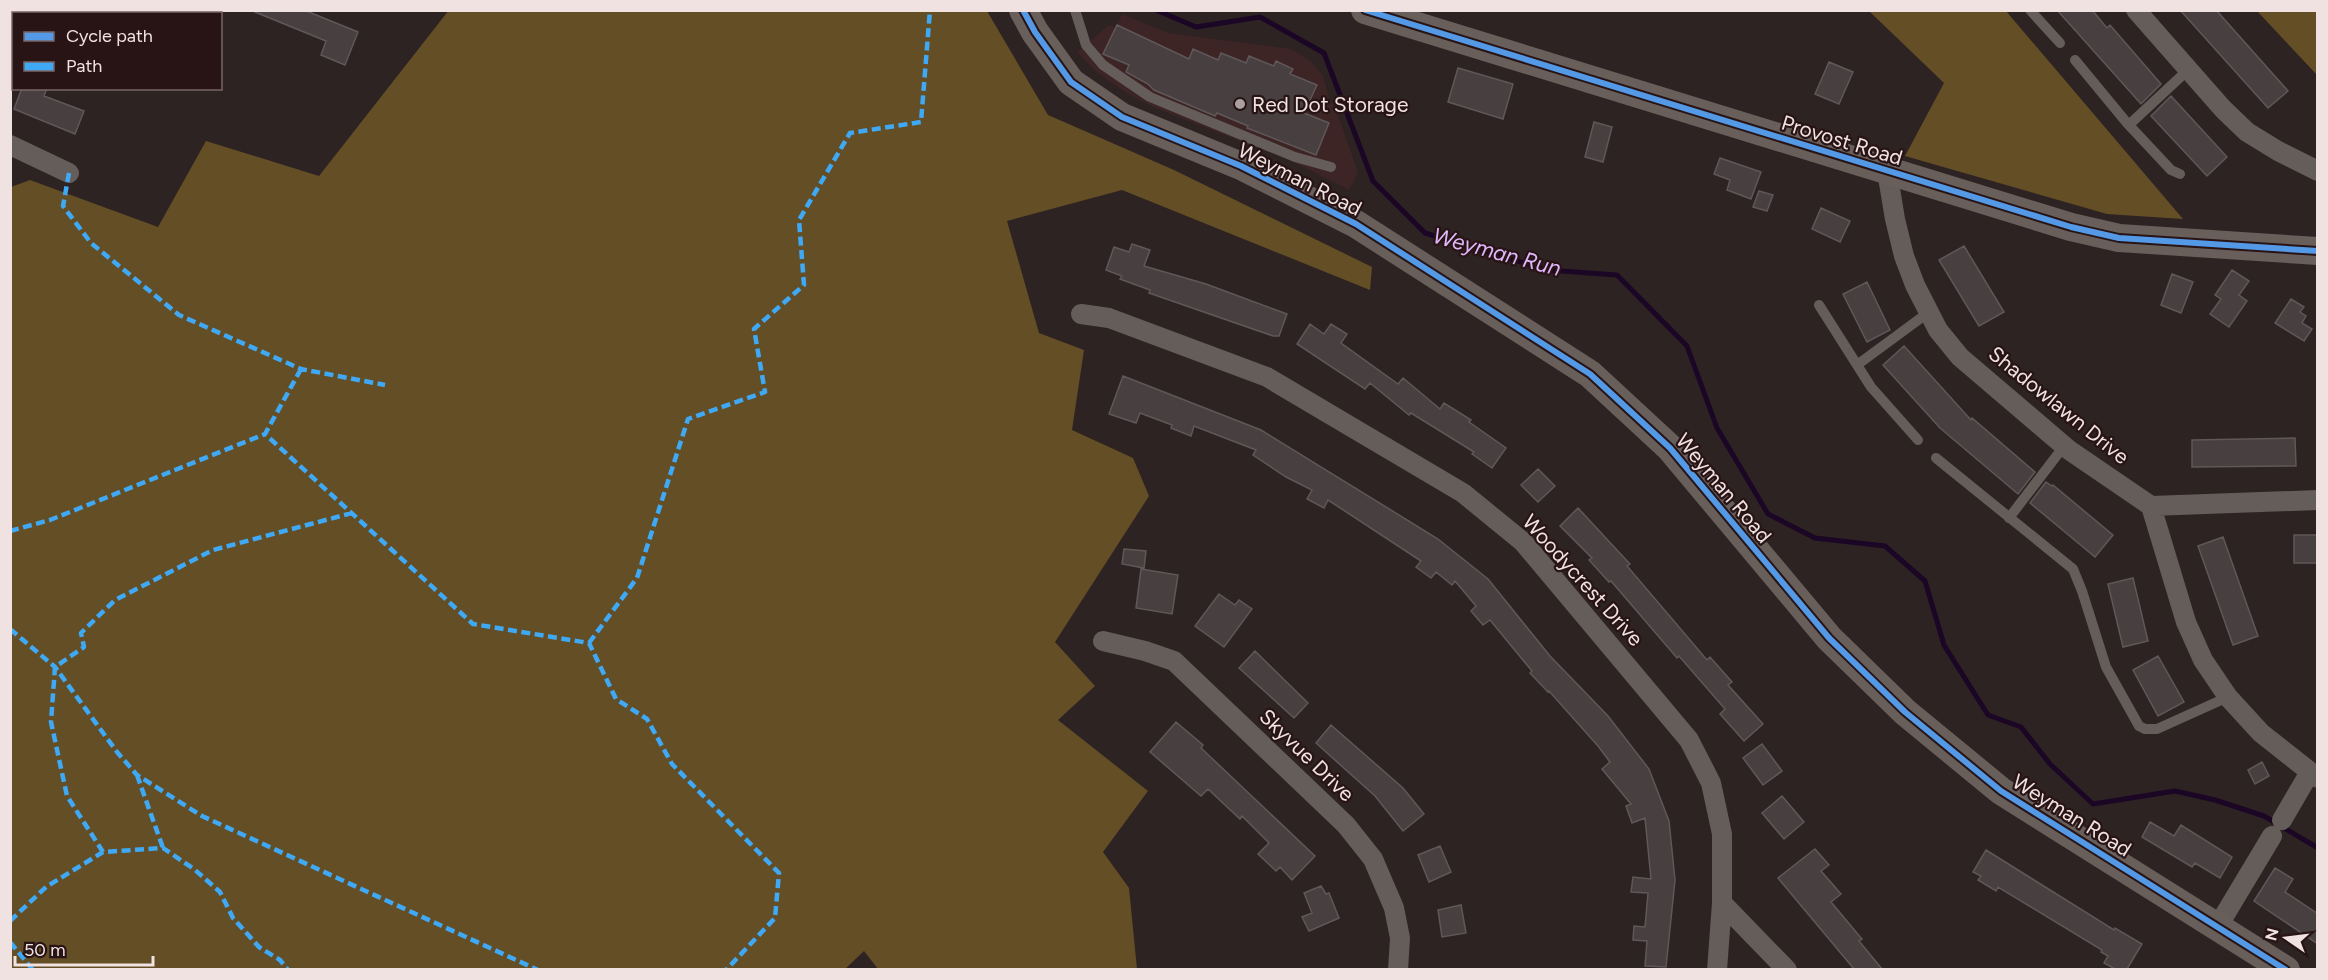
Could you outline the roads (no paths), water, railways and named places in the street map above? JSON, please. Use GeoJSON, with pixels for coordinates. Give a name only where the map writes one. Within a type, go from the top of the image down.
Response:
{"type":"FeatureCollection","features":[{"type":"Feature","properties":{"kind":"street","name":"Weyman Road"},"geometry":{"type":"LineString","coordinates":[[1023,10],[1035,32],[1071,82],[1122,117],[1241,166],[1356,224],[1590,374],[1670,448],[1829,638],[1905,712],[2001,791],[2286,969]]}},
{"type":"Feature","properties":{"kind":"street","name":"Provost Road"},"geometry":{"type":"LineString","coordinates":[[1365,10],[2003,208],[2071,227],[2119,238],[2318,251]]}},
{"type":"Feature","properties":{"kind":"street"},"geometry":{"type":"LineString","coordinates":[[2136,10],[2247,132],[2318,171]]}},
{"type":"Feature","properties":{"kind":"street"},"geometry":{"type":"LineString","coordinates":[[10,145],[69,172]]}},
{"type":"Feature","properties":{"kind":"street","name":"Shadowlawn Drive"},"geometry":{"type":"LineString","coordinates":[[1887,171],[1904,256],[1915,285],[1938,330],[1960,357],[2064,446],[2151,506]]}},
{"type":"Feature","properties":{"kind":"street","name":"Woodycrest Drive"},"geometry":{"type":"LineString","coordinates":[[1081,314],[1109,318],[1267,377],[1463,494],[1523,542],[1689,740],[1711,783],[1722,834],[1722,903],[1717,969]]}},
{"type":"Feature","properties":{"kind":"street"},"geometry":{"type":"LineString","coordinates":[[2218,926],[2277,828],[2314,775],[2261,733],[2228,697],[2203,660],[2186,622],[2151,506],[2318,500]]}},
{"type":"Feature","properties":{"kind":"street","name":"Skyvue Drive"},"geometry":{"type":"LineString","coordinates":[[1103,641],[1174,661],[1346,825],[1373,859],[1394,908],[1400,938],[1398,969]]}},
{"type":"Feature","properties":{"kind":"street"},"geometry":{"type":"LineString","coordinates":[[1722,903],[1787,969]]}},
{"type":"Feature","properties":{"kind":"lane"},"geometry":{"type":"LineString","coordinates":[[1075,10],[1086,45],[1103,65],[1150,97],[1295,157],[1331,167]]}},
{"type":"Feature","properties":{"kind":"lane"},"geometry":{"type":"LineString","coordinates":[[2030,10],[2060,43]]}},
{"type":"Feature","properties":{"kind":"lane"},"geometry":{"type":"LineString","coordinates":[[2075,60],[2127,123],[2171,170],[2180,174]]}},
{"type":"Feature","properties":{"kind":"lane"},"geometry":{"type":"LineString","coordinates":[[2127,123],[2132,122],[2189,69]]}},
{"type":"Feature","properties":{"kind":"lane"},"geometry":{"type":"LineString","coordinates":[[1818,305],[1871,387],[1918,440]]}},
{"type":"Feature","properties":{"kind":"lane"},"geometry":{"type":"LineString","coordinates":[[1857,365],[1929,312]]}},
{"type":"Feature","properties":{"kind":"lane"},"geometry":{"type":"LineString","coordinates":[[2009,518],[2064,446]]}},
{"type":"Feature","properties":{"kind":"lane"},"geometry":{"type":"LineString","coordinates":[[1936,458],[2073,570],[2106,667],[2139,726],[2145,729],[2157,729],[2228,697]]}},
{"type":"Feature","properties":{"kind":"waterway","name":"Weyman Run"},"geometry":{"type":"LineString","coordinates":[[1156,10],[1196,27],[1260,17],[1324,53],[1373,181],[1425,233],[1547,270],[1617,275],[1687,346],[1717,428],[1768,514],[1815,538],[1885,546],[1925,581],[1944,645],[1988,715],[2021,727],[2050,764],[2093,804],[2175,791],[2215,800],[2264,816],[2318,848]]}},
{"type":"Feature","properties":{"kind":"place","name":"Red Dot Storage"},"geometry":{"type":"Point","coordinates":[1240,104]}}]}
